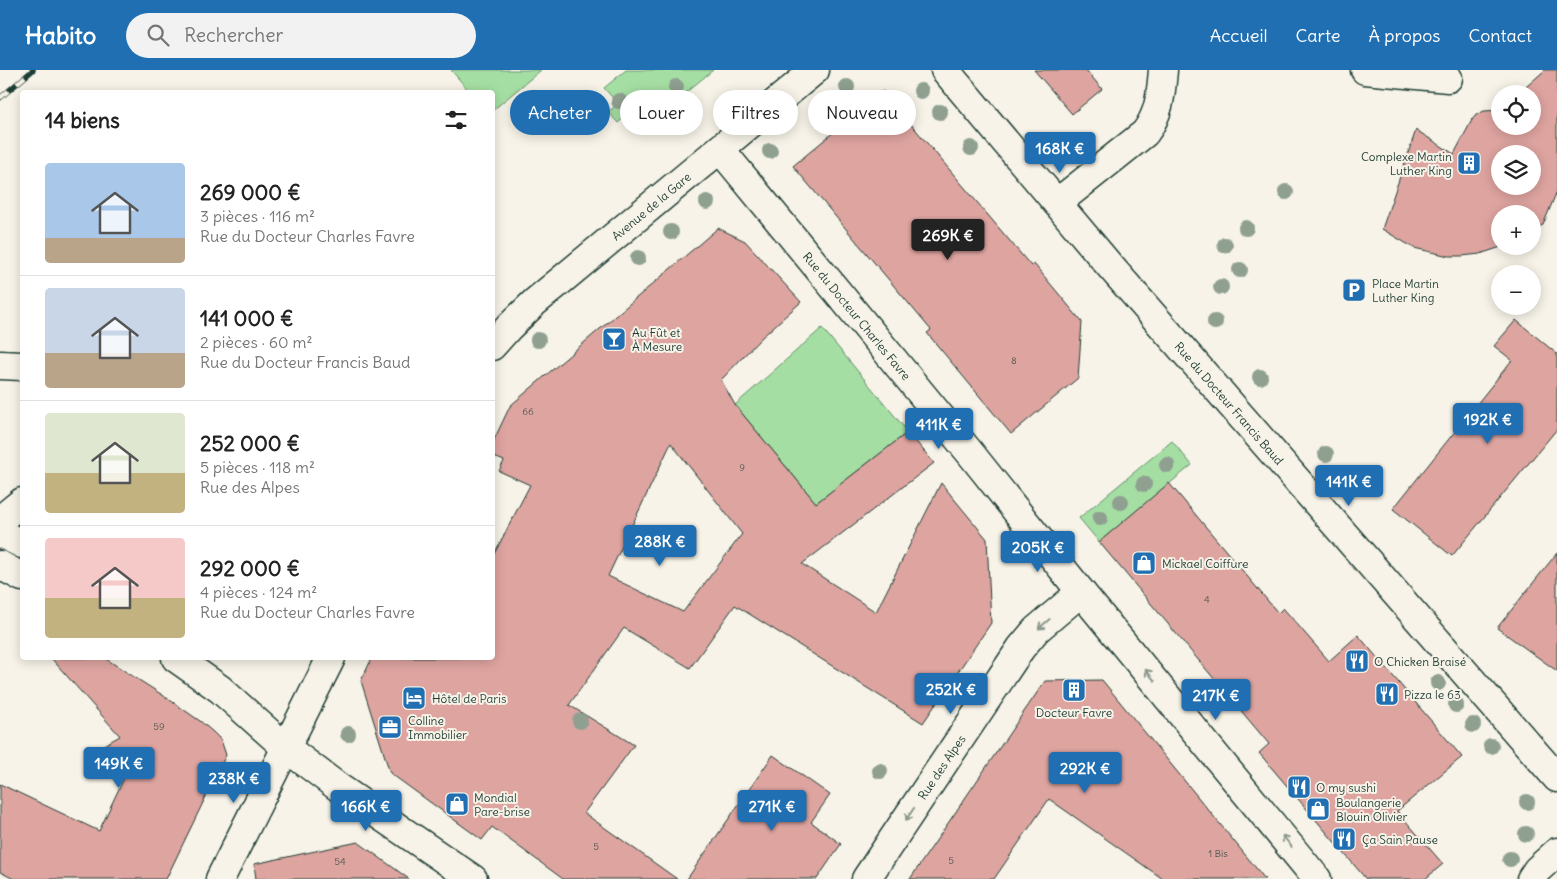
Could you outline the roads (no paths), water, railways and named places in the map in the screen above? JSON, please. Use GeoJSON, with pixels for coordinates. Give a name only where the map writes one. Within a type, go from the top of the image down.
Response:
{"type":"FeatureCollection","features":[{"type":"Feature","properties":{"kind":"street","name":"Avenue de la Gare"},"geometry":{"type":"LineString","coordinates":[[495,342],[509,326],[535,302],[815,70]]}},
{"type":"Feature","properties":{"kind":"street","name":"Rue du Docteur Francis Baud"},"geometry":{"type":"LineString","coordinates":[[945,70],[1108,265],[1557,778]]}},
{"type":"Feature","properties":{"kind":"street"},"geometry":{"type":"LineString","coordinates":[[1058,204],[1145,133],[1158,111],[1161,97],[1162,70]]}},
{"type":"Feature","properties":{"kind":"street"},"geometry":{"type":"LineString","coordinates":[[1365,70],[1448,78]]}},
{"type":"Feature","properties":{"kind":"street","name":"Rue du Docteur Charles Favre"},"geometry":{"type":"LineString","coordinates":[[720,149],[1317,879]]}},
{"type":"Feature","properties":{"kind":"street"},"geometry":{"type":"LineString","coordinates":[[0,365],[20,366]]}},
{"type":"Feature","properties":{"kind":"street"},"geometry":{"type":"LineString","coordinates":[[0,520],[20,504]]}},
{"type":"Feature","properties":{"kind":"street"},"geometry":{"type":"LineString","coordinates":[[0,533],[20,543]]}},
{"type":"Feature","properties":{"kind":"street","name":"Rue des Alpes"},"geometry":{"type":"LineString","coordinates":[[866,879],[1021,648],[1036,630],[1081,592]]}},
{"type":"Feature","properties":{"kind":"street"},"geometry":{"type":"LineString","coordinates":[[179,660],[226,694],[286,747],[338,786],[473,879]]}},
{"type":"Feature","properties":{"kind":"street"},"geometry":{"type":"LineString","coordinates":[[220,879],[329,660]]}},
{"type":"Feature","properties":{"kind":"street"},"geometry":{"type":"LineString","coordinates":[[1531,879],[1537,870],[1557,852]]}},
{"type":"Feature","properties":{"kind":"railway"},"geometry":{"type":"LineString","coordinates":[[0,98],[33,70]]}},
{"type":"Feature","properties":{"kind":"place","name":"Complexe Martin Luther King"},"geometry":{"type":"Point","coordinates":[1469,163]}},
{"type":"Feature","properties":{"kind":"place","name":"Place Martin Luther King"},"geometry":{"type":"Point","coordinates":[1354,290]}},
{"type":"Feature","properties":{"kind":"place","name":"Au Fût et À Mesure"},"geometry":{"type":"Point","coordinates":[614,339]}},
{"type":"Feature","properties":{"kind":"place","name":"Mickael Coiffure"},"geometry":{"type":"Point","coordinates":[1144,563]}},
{"type":"Feature","properties":{"kind":"place","name":"O Chicken Braisé"},"geometry":{"type":"Point","coordinates":[1357,661]}},
{"type":"Feature","properties":{"kind":"place","name":"Docteur Favre"},"geometry":{"type":"Point","coordinates":[1074,690]}},
{"type":"Feature","properties":{"kind":"place","name":"Pizza le 63"},"geometry":{"type":"Point","coordinates":[1387,694]}},
{"type":"Feature","properties":{"kind":"place","name":"Hôtel de Paris"},"geometry":{"type":"Point","coordinates":[414,698]}},
{"type":"Feature","properties":{"kind":"place","name":"Colline Immobilier"},"geometry":{"type":"Point","coordinates":[390,727]}},
{"type":"Feature","properties":{"kind":"place","name":"O my sushi"},"geometry":{"type":"Point","coordinates":[1299,787]}},
{"type":"Feature","properties":{"kind":"place","name":"Mondial Pare-brise"},"geometry":{"type":"Point","coordinates":[457,804]}},
{"type":"Feature","properties":{"kind":"place","name":"Boulangerie Blouin Olivier"},"geometry":{"type":"Point","coordinates":[1318,809]}},
{"type":"Feature","properties":{"kind":"place","name":"Ça Sain Pause"},"geometry":{"type":"Point","coordinates":[1344,839]}}]}
